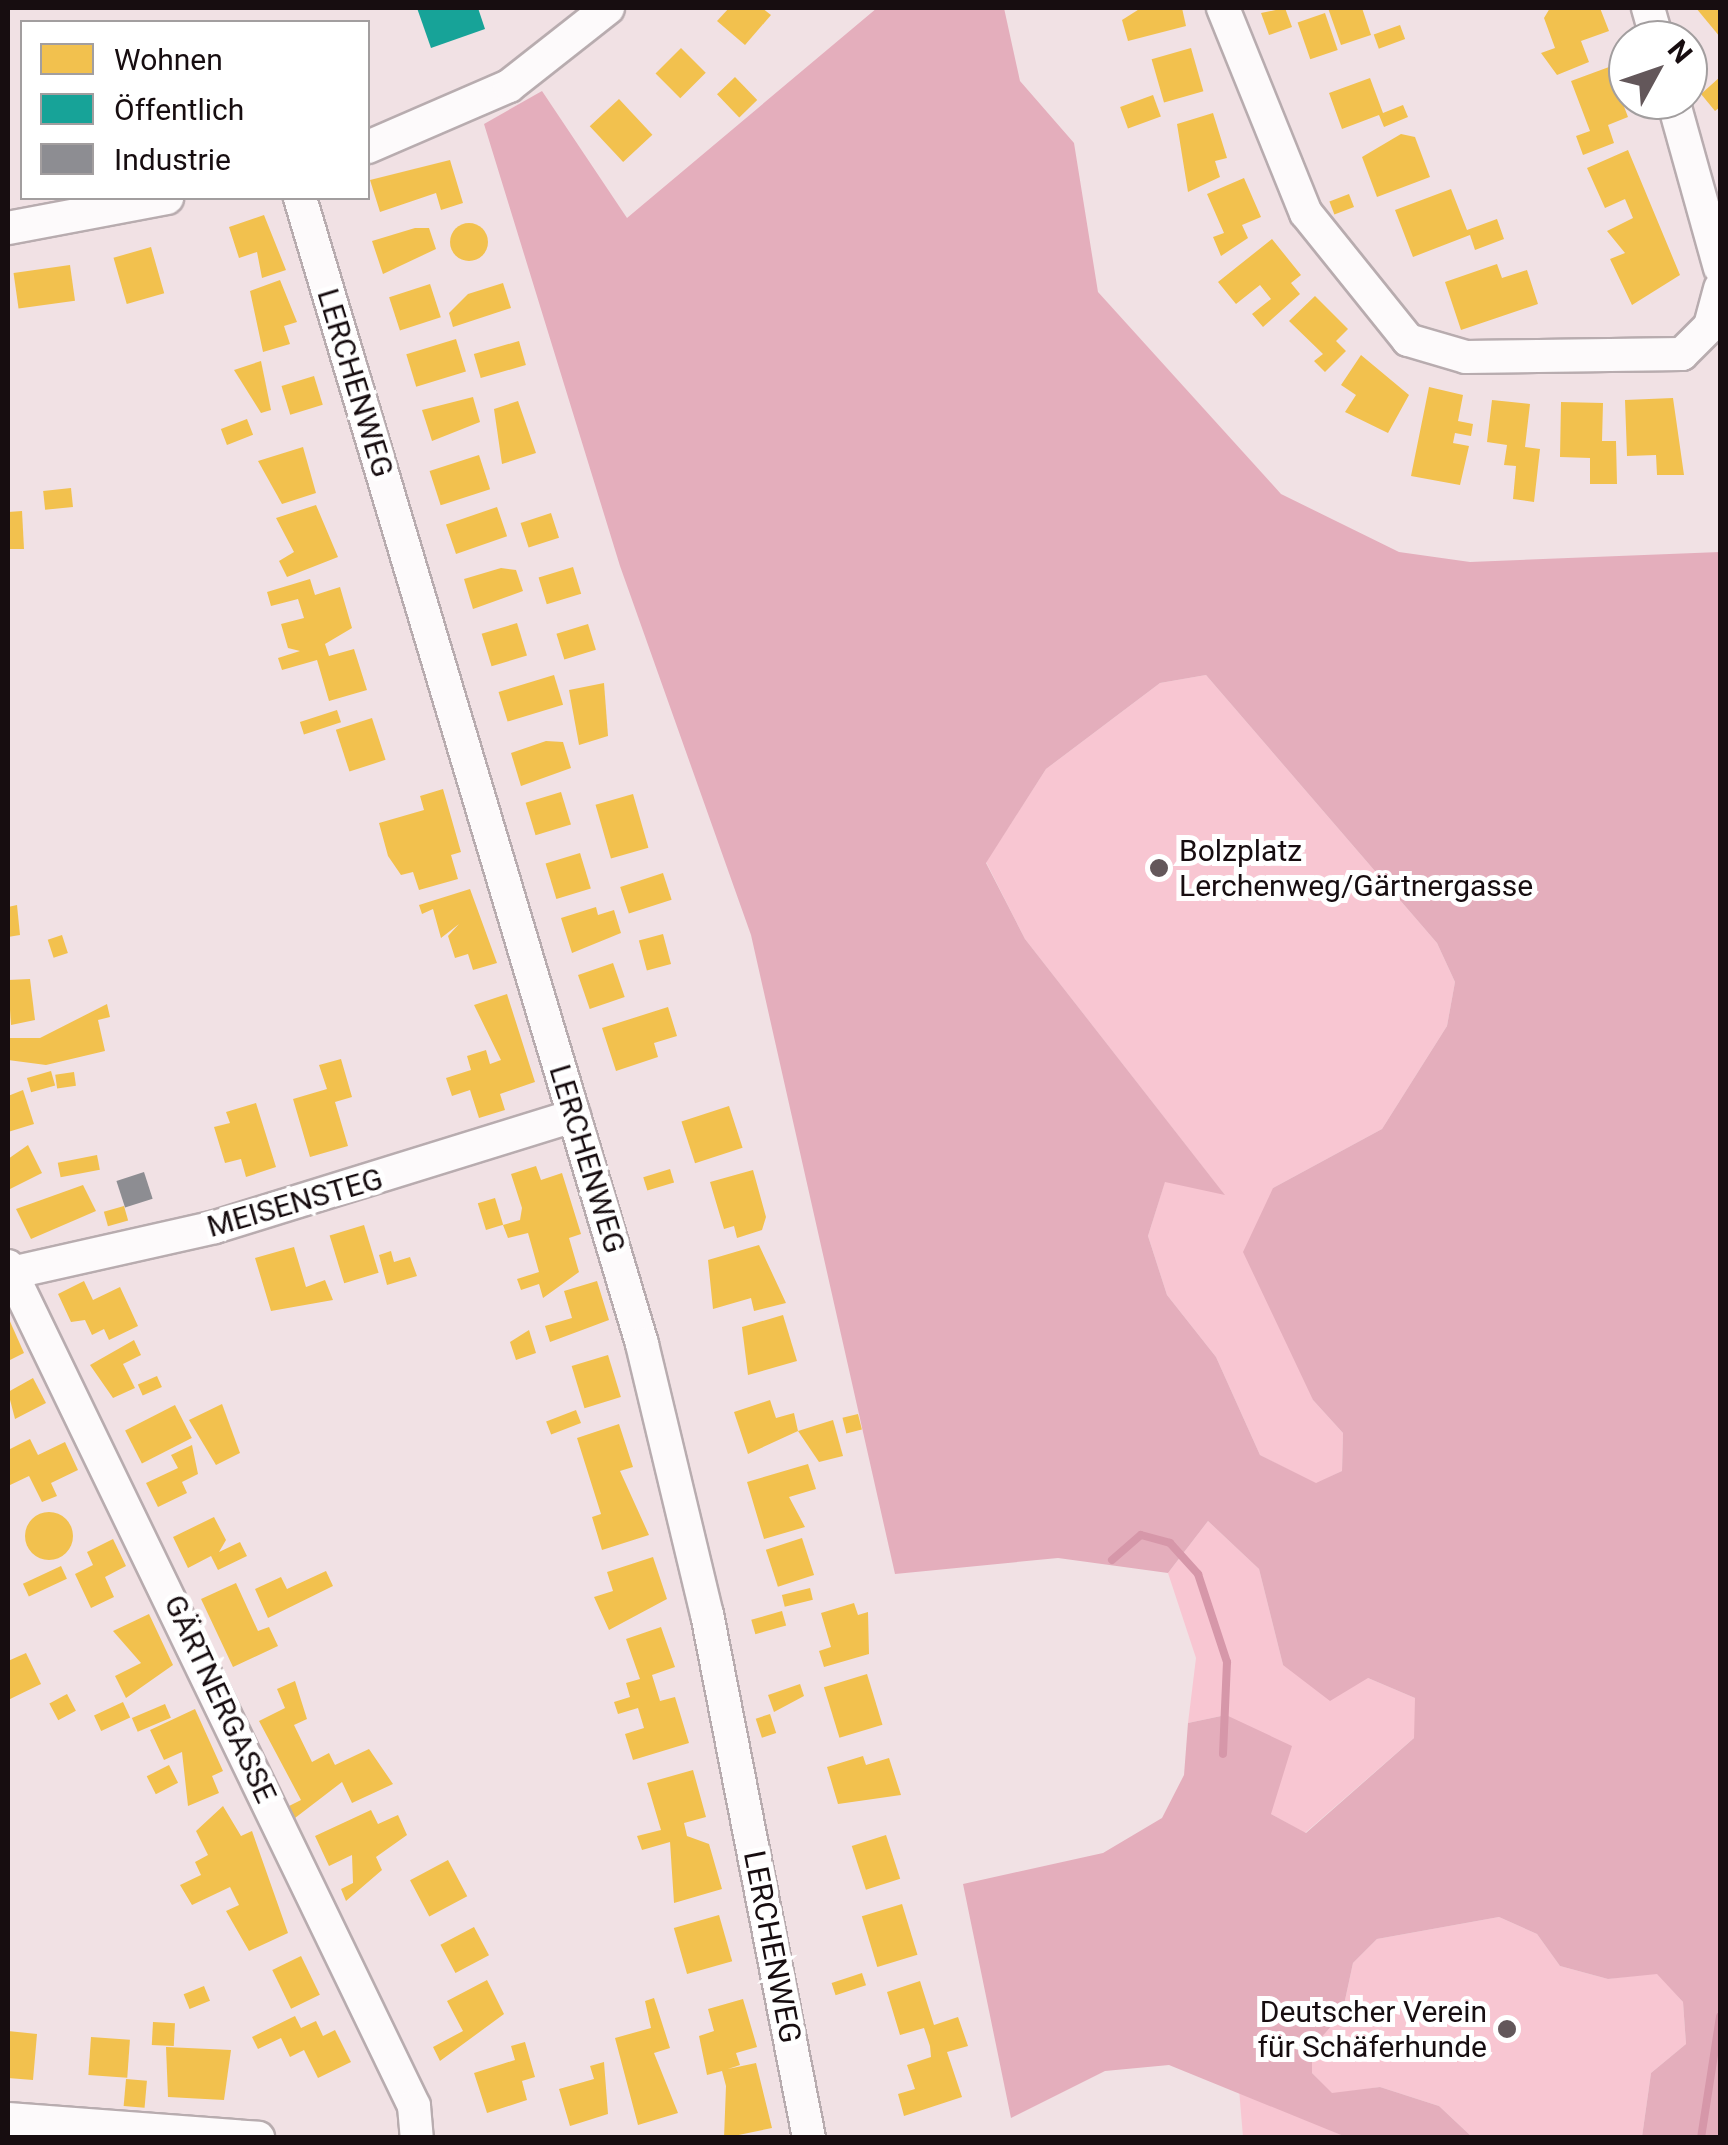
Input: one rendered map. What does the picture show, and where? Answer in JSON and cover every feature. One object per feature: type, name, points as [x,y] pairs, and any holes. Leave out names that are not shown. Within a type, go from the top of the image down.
[{"type":"street","points":[[370,146],[509,86],[608,8]]},
{"type":"street","points":[[1223,8],[1306,213],[1408,340],[1466,357],[1682,354],[1710,326],[1720,288]]},
{"type":"street","points":[[1679,120],[1720,268]]},
{"type":"street","points":[[8,228],[156,200]]},
{"type":"street","name":"LERCHENWEG","points":[[301,200],[642,1344],[707,1614],[808,2138]]},
{"type":"street","name":"MEISENSTEG","points":[[9,1270],[215,1228],[574,1116]]},
{"type":"street","name":"GÄRTNERGASSE","points":[[9,1270],[414,2106],[417,2138]]},
{"type":"street","points":[[8,2120],[258,2138]]},
{"type":"shaded area","points":[[877,8],[1004,8],[1020,81],[1074,143],[1098,292],[1281,494],[1399,552],[1470,562],[1720,552],[1720,2137],[1642,2137],[1651,2073],[1686,2044],[1683,2002],[1657,1974],[1608,1979],[1560,1966],[1537,1934],[1499,1917],[1377,1939],[1353,1963],[1342,2014],[1312,2048],[1312,2073],[1332,2093],[1380,2087],[1439,2106],[1472,2137],[1346,2137],[1169,2065],[1105,2071],[1011,2118],[963,1884],[1103,1853],[1162,1818],[1184,1775],[1188,1723],[1226,1715],[1292,1746],[1271,1814],[1306,1833],[1414,1738],[1415,1698],[1368,1678],[1330,1701],[1283,1665],[1259,1569],[1208,1521],[1168,1573],[1058,1558],[895,1574],[751,935],[620,566],[484,124],[542,91],[627,218]],"holes":[[[1206,675],[1437,943],[1455,982],[1447,1026],[1382,1129],[1273,1188],[1243,1252],[1313,1400],[1343,1433],[1342,1471],[1316,1483],[1260,1455],[1216,1357],[1167,1295],[1148,1236],[1165,1182],[1225,1195],[1025,939],[986,863],[1046,769],[1160,683]]]},
{"type":"shaded area","points":[[1206,675],[1437,943],[1455,982],[1447,1026],[1382,1129],[1273,1188],[1313,1400],[1343,1433],[1342,1471],[1316,1484],[1260,1455],[1216,1357],[1167,1295],[1148,1236],[1165,1181],[1224,1194],[1025,939],[986,862],[1046,769],[1160,683]]},
{"type":"shaded area","points":[[1208,1521],[1259,1569],[1283,1665],[1368,1678],[1415,1698],[1415,1737],[1305,1833],[1271,1814],[1226,1715],[1188,1723],[1196,1658],[1168,1573]]},
{"type":"shaded area","name":"Deutscher Verein für Schäferhunde","points":[[1499,1917],[1537,1934],[1560,1966],[1608,1979],[1657,1973],[1683,2002],[1686,2044],[1651,2073],[1642,2137],[1472,2137],[1439,2106],[1380,2087],[1332,2094],[1312,2073],[1312,2048],[1342,2014],[1353,1963],[1377,1939]]},
{"type":"shaded area","points":[[1239,2089],[1346,2137],[1243,2137]]},
{"type":"building: Wohnen","points":[[729,8],[762,8],[771,15],[745,45],[717,21]]},
{"type":"building: Wohnen","points":[[1141,8],[1182,8],[1186,26],[1128,41],[1122,20]]},
{"type":"building: Wohnen","points":[[1285,8],[1292,27],[1269,35],[1261,13]]},
{"type":"building: Wohnen","points":[[1328,8],[1362,8],[1371,35],[1341,45]]},
{"type":"building: Wohnen","points":[[1550,8],[1600,8],[1608,31],[1581,41],[1589,62],[1557,75],[1541,53],[1555,48],[1544,18]]},
{"type":"building: Wohnen","points":[[1696,8],[1720,8],[1720,37],[1708,20]]},
{"type":"building: Wohnen","points":[[1325,13],[1338,50],[1310,59],[1298,22]]},
{"type":"building: Wohnen","points":[[1400,25],[1405,39],[1379,49],[1374,35]]},
{"type":"building: Wohnen","points":[[681,48],[706,73],[680,98],[656,73]]},
{"type":"building: Wohnen","points":[[1191,48],[1203,91],[1164,103],[1152,59]]},
{"type":"building: Wohnen","points":[[1608,67],[1608,120],[1620,120],[1608,125],[1614,143],[1583,155],[1576,136],[1590,131],[1571,81]]},
{"type":"building: Wohnen","points":[[735,77],[757,100],[739,117],[717,94]]},
{"type":"building: Wohnen","points":[[1720,77],[1720,107],[1715,111],[1708,102],[1708,88]]},
{"type":"building: Wohnen","points":[[1370,78],[1383,113],[1403,105],[1408,117],[1384,127],[1379,115],[1342,129],[1329,93]]},
{"type":"building: Wohnen","points":[[1153,95],[1161,117],[1128,129],[1120,107]]},
{"type":"building: Wohnen","points":[[619,99],[652,135],[623,162],[590,126]]},
{"type":"building: Wohnen","points":[[1213,113],[1227,158],[1215,161],[1220,177],[1188,192],[1177,124]]},
{"type":"building: Wohnen","points":[[1401,134],[1415,137],[1430,177],[1377,197],[1362,157]]},
{"type":"building: Wohnen","points":[[1628,150],[1680,275],[1632,305],[1610,259],[1625,253],[1607,231],[1633,218],[1625,199],[1605,208],[1587,168]]},
{"type":"building: Wohnen","points":[[450,160],[463,203],[441,210],[436,193],[380,212],[370,180]]},
{"type":"building: Wohnen","points":[[1244,178],[1261,217],[1242,225],[1248,238],[1221,256],[1213,237],[1224,233],[1207,194]]},
{"type":"building: Wohnen","points":[[1451,189],[1467,230],[1497,219],[1504,239],[1475,250],[1470,235],[1413,257],[1395,210]]},
{"type":"building: Wohnen","points":[[1349,194],[1354,207],[1334,215],[1329,202]]},
{"type":"building: Wohnen","points":[[264,215],[286,270],[262,278],[257,252],[239,258],[229,227]]},
{"type":"building: Wohnen","points":[[469,223],[482,229],[488,242],[482,255],[469,261],[456,255],[450,242],[456,229]]},
{"type":"building: Wohnen","points":[[415,228],[429,228],[436,249],[383,274],[372,241]]},
{"type":"building: Wohnen","points":[[1272,239],[1301,275],[1291,283],[1300,294],[1263,327],[1252,314],[1271,299],[1260,285],[1236,304],[1218,282]]},
{"type":"building: Wohnen","points":[[151,247],[164,293],[127,304],[114,258]]},
{"type":"building: Wohnen","points":[[1497,264],[1502,278],[1527,270],[1538,304],[1461,330],[1445,282]]},
{"type":"building: Wohnen","points":[[70,265],[75,301],[19,309],[14,273]]},
{"type":"building: Wohnen","points":[[280,280],[297,322],[284,326],[290,344],[263,352],[250,291]]},
{"type":"building: Wohnen","points":[[503,283],[511,308],[453,327],[449,313],[468,294]]},
{"type":"building: Wohnen","points":[[430,284],[441,317],[400,331],[389,297]]},
{"type":"building: Wohnen","points":[[1315,296],[1348,329],[1336,341],[1346,351],[1325,372],[1314,361],[1323,354],[1289,321]]},
{"type":"building: Wohnen","points":[[456,339],[466,372],[416,387],[406,354]]},
{"type":"building: Wohnen","points":[[519,341],[526,365],[481,378],[474,354]]},
{"type":"building: Wohnen","points":[[1361,355],[1409,395],[1388,433],[1345,412],[1356,395],[1341,385]]},
{"type":"building: Wohnen","points":[[261,361],[271,410],[261,413],[234,370]]},
{"type":"building: Wohnen","points":[[314,376],[323,405],[290,415],[281,386]]},
{"type":"building: Wohnen","points":[[1429,387],[1463,395],[1458,421],[1473,424],[1471,436],[1455,433],[1453,443],[1469,446],[1460,485],[1411,476]]},
{"type":"building: Wohnen","points":[[473,397],[480,422],[432,441],[422,410]]},
{"type":"building: Wohnen","points":[[1673,398],[1684,475],[1657,475],[1656,455],[1627,456],[1625,400]]},
{"type":"building: Wohnen","points":[[1492,400],[1530,404],[1525,447],[1540,449],[1534,502],[1513,499],[1516,466],[1504,465],[1507,445],[1487,442]]},
{"type":"building: Wohnen","points":[[518,401],[536,453],[502,464],[494,409]]},
{"type":"building: Wohnen","points":[[1561,402],[1603,403],[1602,441],[1616,441],[1617,484],[1590,484],[1590,458],[1560,457]]},
{"type":"building: Wohnen","points":[[247,419],[253,435],[227,445],[221,429]]},
{"type":"building: Wohnen","points":[[303,447],[316,493],[282,504],[258,461]]},
{"type":"building: Wohnen","points":[[479,455],[490,489],[441,505],[430,471]]},
{"type":"building: Wohnen","points":[[71,488],[73,507],[45,510],[43,491]]},
{"type":"building: Wohnen","points":[[316,505],[338,557],[287,577],[279,561],[294,552],[276,518]]},
{"type":"building: Wohnen","points":[[497,507],[507,536],[456,554],[446,525]]},
{"type":"building: Wohnen","points":[[22,511],[24,549],[8,549],[8,512]]},
{"type":"building: Wohnen","points":[[551,513],[559,538],[529,548],[521,523]]},
{"type":"building: Wohnen","points":[[573,567],[581,594],[547,604],[539,578]]},
{"type":"building: Wohnen","points":[[501,568],[516,570],[523,591],[473,609],[464,579]]},
{"type":"building: Wohnen","points":[[310,579],[315,595],[340,587],[352,628],[325,644],[329,656],[354,649],[367,690],[329,701],[317,660],[282,670],[278,658],[300,651],[288,648],[281,624],[304,618],[298,599],[271,606],[267,592]]},
{"type":"building: Wohnen","points":[[517,623],[527,656],[492,666],[482,634]]},
{"type":"building: Wohnen","points":[[588,624],[596,650],[564,659],[556,634]]},
{"type":"building: Wohnen","points":[[554,675],[563,705],[508,722],[499,692]]},
{"type":"building: Wohnen","points":[[604,683],[608,736],[579,745],[569,690]]},
{"type":"building: Wohnen","points":[[337,710],[341,722],[304,734],[300,722]]},
{"type":"building: Wohnen","points":[[372,718],[386,760],[349,772],[336,730]]},
{"type":"building: Wohnen","points":[[546,741],[563,742],[571,768],[521,786],[511,753]]},
{"type":"building: Wohnen","points":[[443,789],[461,852],[451,855],[458,879],[419,890],[413,872],[401,875],[388,856],[379,823],[424,810],[420,796]]},
{"type":"building: Wohnen","points":[[561,792],[571,825],[536,835],[526,803]]},
{"type":"building: Wohnen","points":[[633,794],[648,848],[611,859],[596,805]]},
{"type":"building: Wohnen","points":[[580,853],[591,888],[556,899],[546,864]]},
{"type":"building: Wohnen","points":[[663,873],[672,900],[629,914],[620,887]]},
{"type":"building: Wohnen","points":[[470,889],[497,963],[473,970],[468,954],[455,958],[448,936],[459,924],[441,938],[433,909],[422,914],[419,905]]},
{"type":"building: Wohnen","points":[[17,905],[20,935],[8,937],[8,907]]},
{"type":"building: Wohnen","points":[[596,907],[598,915],[614,910],[621,933],[572,953],[561,918]]},
{"type":"building: Wohnen","points":[[663,934],[671,964],[647,970],[639,940]]},
{"type":"building: Wohnen","points":[[62,935],[68,953],[54,958],[48,940]]},
{"type":"building: Wohnen","points":[[613,963],[625,997],[590,1009],[578,975]]},
{"type":"building: Wohnen","points":[[30,979],[35,1020],[11,1025],[8,980]]},
{"type":"building: Wohnen","points":[[507,994],[535,1082],[500,1094],[505,1110],[479,1118],[470,1090],[452,1096],[446,1078],[471,1070],[467,1056],[486,1050],[490,1064],[501,1060],[474,1005]]},
{"type":"building: Wohnen","points":[[107,1004],[110,1017],[98,1020],[105,1051],[46,1065],[8,1060],[8,1038],[40,1038]]},
{"type":"building: Wohnen","points":[[668,1007],[677,1036],[654,1043],[658,1057],[616,1071],[602,1028]]},
{"type":"building: Wohnen","points":[[341,1059],[352,1097],[335,1102],[348,1146],[310,1157],[293,1099],[327,1089],[319,1065]]},
{"type":"building: Wohnen","points":[[51,1071],[55,1085],[31,1092],[27,1078]]},
{"type":"building: Wohnen","points":[[74,1072],[76,1086],[57,1089],[55,1075]]},
{"type":"building: Wohnen","points":[[23,1090],[34,1124],[8,1132],[8,1096]]},
{"type":"building: Wohnen","points":[[256,1103],[276,1167],[246,1177],[241,1159],[225,1163],[214,1127],[230,1123],[226,1112]]},
{"type":"building: Wohnen","points":[[729,1106],[743,1148],[695,1163],[681,1121]]},
{"type":"building: Wohnen","points":[[28,1145],[42,1173],[8,1190],[8,1159]]},
{"type":"building: Wohnen","points":[[97,1155],[100,1170],[61,1177],[58,1163]]},
{"type":"building: Wohnen","points":[[536,1166],[541,1180],[562,1173],[581,1234],[569,1238],[579,1272],[543,1298],[539,1284],[521,1290],[517,1279],[539,1272],[528,1233],[508,1238],[503,1225],[520,1220],[522,1208],[511,1174]]},
{"type":"building: Wohnen","points":[[670,1169],[674,1182],[647,1191],[643,1177]]},
{"type":"building: Wohnen","points":[[753,1170],[766,1217],[762,1230],[737,1238],[734,1226],[724,1229],[710,1182]]},
{"type":"building: Wohnen","points":[[83,1185],[96,1211],[31,1239],[16,1209]]},
{"type":"building: Wohnen","points":[[495,1198],[503,1225],[486,1230],[478,1203]]},
{"type":"building: Wohnen","points":[[124,1206],[128,1220],[108,1226],[104,1212]]},
{"type":"building: Wohnen","points":[[364,1225],[379,1273],[344,1283],[330,1236]]},
{"type":"building: Wohnen","points":[[759,1245],[786,1303],[754,1311],[751,1298],[713,1309],[708,1260]]},
{"type":"building: Wohnen","points":[[294,1247],[306,1287],[325,1280],[333,1300],[271,1311],[255,1258]]},
{"type":"building: Wohnen","points":[[391,1251],[394,1262],[410,1257],[417,1276],[387,1285],[379,1255]]},
{"type":"building: Wohnen","points":[[84,1281],[93,1300],[120,1287],[138,1326],[109,1340],[104,1329],[92,1335],[85,1320],[71,1322],[58,1294]]},
{"type":"building: Wohnen","points":[[597,1281],[609,1320],[550,1342],[545,1326],[572,1318],[564,1291]]},
{"type":"building: Wohnen","points":[[783,1315],[797,1361],[748,1375],[742,1327]]},
{"type":"building: Wohnen","points":[[8,1317],[24,1353],[8,1361]]},
{"type":"building: Wohnen","points":[[529,1330],[536,1353],[516,1360],[510,1342]]},
{"type":"building: Wohnen","points":[[134,1340],[141,1355],[123,1364],[135,1388],[113,1398],[90,1365]]},
{"type":"building: Wohnen","points":[[608,1355],[621,1397],[585,1408],[572,1366]]},
{"type":"building: Wohnen","points":[[157,1376],[162,1387],[143,1396],[138,1385]]},
{"type":"building: Wohnen","points":[[33,1378],[46,1403],[15,1419],[8,1392]]},
{"type":"building: Wohnen","points":[[770,1400],[776,1418],[794,1413],[798,1431],[748,1454],[734,1412]]},
{"type":"building: Wohnen","points":[[222,1404],[240,1453],[216,1465],[189,1420]]},
{"type":"building: Wohnen","points":[[175,1405],[192,1438],[142,1463],[125,1430]]},
{"type":"building: Wohnen","points":[[576,1410],[581,1423],[551,1435],[546,1421]]},
{"type":"building: Wohnen","points":[[858,1414],[862,1430],[846,1433],[842,1418]]},
{"type":"building: Wohnen","points":[[833,1420],[843,1456],[819,1462],[798,1431]]},
{"type":"building: Wohnen","points":[[619,1424],[633,1467],[620,1471],[649,1535],[602,1550],[592,1517],[601,1514],[577,1438]]},
{"type":"building: Wohnen","points":[[30,1439],[38,1455],[65,1442],[78,1470],[51,1483],[57,1496],[42,1502],[29,1476],[8,1486],[8,1450]]},
{"type":"building: Wohnen","points":[[192,1445],[198,1474],[182,1482],[187,1493],[158,1507],[146,1483],[178,1468],[171,1455]]},
{"type":"building: Wohnen","points":[[808,1464],[816,1489],[789,1497],[805,1527],[764,1539],[747,1482]]},
{"type":"building: Wohnen","points":[[49,1512],[66,1519],[73,1536],[66,1553],[49,1560],[32,1553],[25,1536],[32,1519]]},
{"type":"building: Wohnen","points":[[214,1517],[226,1540],[219,1552],[240,1542],[247,1556],[218,1570],[211,1556],[188,1568],[173,1537]]},
{"type":"building: Wohnen","points":[[802,1538],[814,1575],[778,1587],[766,1550]]},
{"type":"building: Wohnen","points":[[113,1539],[126,1566],[105,1577],[114,1597],[91,1608],[75,1574],[93,1565],[87,1552]]},
{"type":"building: Wohnen","points":[[653,1557],[667,1599],[609,1630],[594,1597],[613,1591],[607,1572]]},
{"type":"building: Wohnen","points":[[61,1566],[67,1579],[29,1596],[23,1584]]},
{"type":"building: Wohnen","points":[[326,1571],[333,1586],[268,1618],[255,1589],[281,1577],[287,1589]]},
{"type":"building: Wohnen","points":[[236,1583],[258,1631],[269,1627],[278,1646],[233,1667],[201,1599]]},
{"type":"building: Wohnen","points":[[810,1588],[813,1600],[785,1607],[782,1595]]},
{"type":"building: Wohnen","points":[[854,1603],[858,1615],[868,1612],[869,1654],[824,1667],[819,1651],[831,1647],[821,1613]]},
{"type":"building: Wohnen","points":[[782,1611],[786,1625],[755,1634],[751,1620]]},
{"type":"building: Wohnen","points":[[149,1614],[173,1665],[126,1698],[115,1676],[141,1663],[113,1631]]},
{"type":"building: Wohnen","points":[[661,1627],[675,1667],[652,1675],[660,1701],[675,1697],[689,1743],[633,1760],[625,1734],[644,1728],[638,1708],[618,1714],[614,1702],[630,1697],[626,1683],[640,1679],[626,1639]]},
{"type":"building: Wohnen","points":[[26,1653],[41,1684],[8,1700],[8,1661]]},
{"type":"building: Wohnen","points":[[867,1674],[882,1725],[839,1738],[824,1687]]},
{"type":"building: Wohnen","points":[[295,1681],[307,1719],[294,1725],[312,1762],[329,1753],[335,1765],[369,1749],[393,1784],[352,1803],[342,1782],[295,1818],[289,1806],[301,1800],[259,1721],[285,1708],[277,1689]]},
{"type":"building: Wohnen","points":[[800,1684],[804,1696],[774,1712],[768,1695]]},
{"type":"building: Wohnen","points":[[67,1694],[76,1711],[58,1720],[49,1703]]},
{"type":"building: Wohnen","points":[[123,1702],[130,1717],[101,1731],[94,1716]]},
{"type":"building: Wohnen","points":[[165,1704],[171,1718],[138,1732],[132,1718]]},
{"type":"building: Wohnen","points":[[195,1709],[223,1771],[212,1776],[219,1793],[188,1806],[182,1752],[164,1760],[150,1730]]},
{"type":"building: Wohnen","points":[[770,1714],[776,1733],[762,1738],[756,1719]]},
{"type":"building: Wohnen","points":[[863,1756],[866,1765],[889,1758],[901,1795],[838,1804],[827,1767]]},
{"type":"building: Wohnen","points":[[169,1765],[178,1783],[156,1794],[147,1776]]},
{"type":"building: Wohnen","points":[[693,1770],[706,1817],[684,1823],[687,1836],[709,1844],[722,1889],[674,1903],[670,1842],[642,1850],[637,1836],[661,1830],[647,1783]]},
{"type":"building: Wohnen","points":[[223,1806],[241,1836],[252,1831],[288,1933],[249,1951],[226,1911],[239,1905],[230,1887],[192,1905],[180,1885],[201,1875],[195,1862],[208,1855],[196,1831]]},
{"type":"building: Wohnen","points":[[371,1810],[378,1824],[398,1815],[407,1835],[376,1857],[382,1870],[346,1901],[341,1889],[353,1883],[352,1855],[329,1866],[315,1836]]},
{"type":"building: Wohnen","points":[[886,1835],[900,1879],[866,1890],[852,1846]]},
{"type":"building: Wohnen","points":[[448,1860],[467,1896],[429,1916],[410,1880]]},
{"type":"building: Wohnen","points":[[902,1904],[917,1955],[877,1967],[862,1916]]},
{"type":"building: Wohnen","points":[[719,1915],[732,1961],[687,1974],[674,1928]]},
{"type":"building: Wohnen","points":[[474,1927],[489,1955],[455,1973],[440,1945]]},
{"type":"building: Wohnen","points":[[301,1956],[320,1995],[291,2009],[272,1970]]},
{"type":"building: Wohnen","points":[[862,1973],[866,1985],[836,1995],[832,1983]]},
{"type":"building: Wohnen","points":[[487,1980],[504,2014],[440,2061],[433,2047],[463,2031],[447,2001]]},
{"type":"building: Wohnen","points":[[920,1981],[934,2025],[958,2017],[968,2046],[947,2052],[962,2097],[904,2116],[898,2094],[915,2089],[907,2065],[931,2057],[930,2046],[924,2028],[900,2035],[887,1992]]},
{"type":"building: Wohnen","points":[[204,1986],[210,2001],[190,2009],[184,1994]]},
{"type":"building: Wohnen","points":[[654,1998],[670,2048],[654,2053],[678,2113],[638,2125],[615,2038],[651,2028],[645,2001]]},
{"type":"building: Wohnen","points":[[743,1999],[757,2047],[736,2053],[740,2065],[728,2069],[756,2063],[772,2128],[724,2138],[726,2086],[722,2071],[707,2075],[699,2036],[714,2031],[708,2009]]},
{"type":"building: Wohnen","points":[[295,2016],[301,2028],[316,2021],[323,2036],[335,2030],[351,2062],[318,2078],[304,2050],[290,2057],[281,2038],[258,2049],[252,2037]]},
{"type":"building: Wohnen","points":[[153,2022],[175,2023],[174,2046],[152,2045]]},
{"type":"building: Wohnen","points":[[8,2031],[37,2034],[33,2080],[8,2078]]},
{"type":"building: Wohnen","points":[[91,2037],[130,2040],[127,2078],[88,2075]]},
{"type":"building: Wohnen","points":[[525,2042],[535,2077],[522,2081],[527,2100],[487,2113],[474,2073],[515,2060],[511,2046]]},
{"type":"building: Wohnen","points":[[166,2047],[231,2050],[224,2100],[168,2097]]},
{"type":"building: Wohnen","points":[[604,2062],[608,2114],[570,2126],[559,2089],[594,2079],[590,2066]]},
{"type":"building: Wohnen","points":[[126,2079],[147,2081],[145,2108],[124,2106]]},
{"type":"building: Öffentlich","points":[[417,8],[478,8],[485,29],[431,48]]},
{"type":"building: Industrie","points":[[144,1172],[153,1199],[125,1208],[116,1181]]},
{"type":"waterway","points":[[1112,1560],[1141,1535],[1170,1543],[1198,1574],[1227,1662],[1223,1754]]},
{"type":"waterway","points":[[1701,2138],[1720,2016]]},
{"type":"place","name":"Bolzplatz Lerchenweg/Gärtnergasse","points":[[1159,868]]},
{"type":"place","name":"Deutscher Verein für Schäferhunde","points":[[1507,2029]]}]
